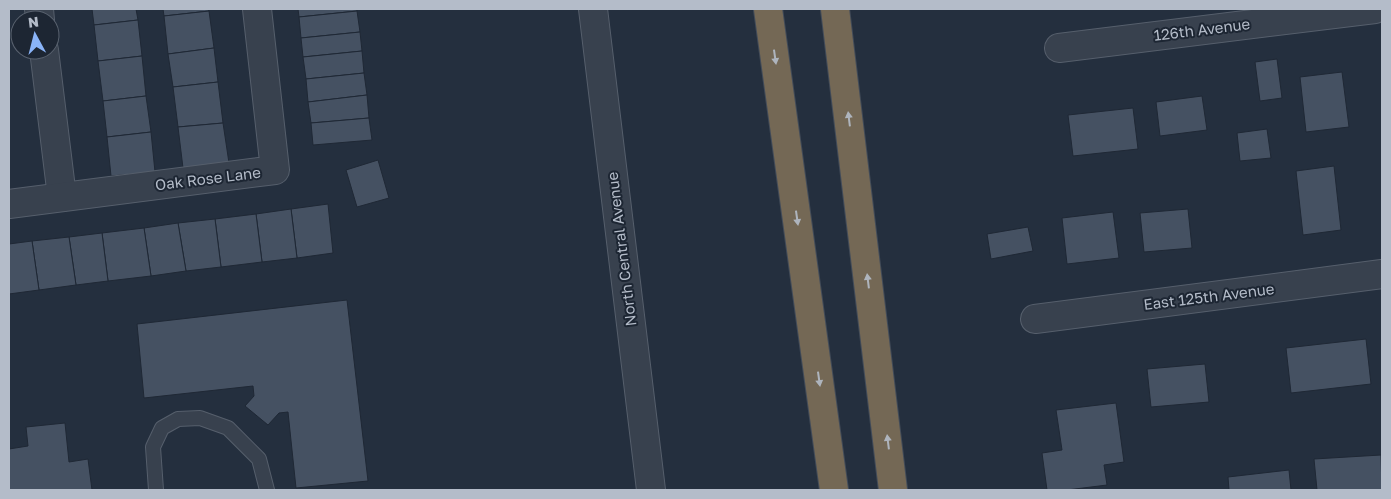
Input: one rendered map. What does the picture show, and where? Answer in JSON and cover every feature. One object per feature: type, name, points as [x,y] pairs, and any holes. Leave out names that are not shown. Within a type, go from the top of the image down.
[{"type":"highway","points":[[768,9],[834,490]]},
{"type":"highway","points":[[835,9],[894,490]]},
{"type":"street","name":"Oak Rose Lane","points":[[9,204],[276,170],[257,9]]},
{"type":"street","name":"North Central Avenue","points":[[594,9],[651,490]]},
{"type":"street","name":"126th Avenue","points":[[1059,48],[1375,9]]},
{"type":"street","points":[[45,60],[62,197]]},
{"type":"street","name":"East 125th Avenue","points":[[1036,319],[1382,274]]},
{"type":"lane","points":[[156,490],[153,447],[162,428],[178,419],[200,418],[228,428],[259,459],[267,490]]},
{"type":"building","points":[[92,9],[136,9],[138,20],[94,25]]},
{"type":"building","points":[[163,9],[208,9],[209,11],[164,16]]},
{"type":"building","points":[[298,9],[357,9],[357,11],[299,17]]},
{"type":"building","points":[[209,11],[214,48],[168,54],[164,16]]},
{"type":"building","points":[[357,11],[360,32],[301,38],[299,17]]},
{"type":"building","points":[[138,20],[142,56],[98,61],[94,25]]},
{"type":"building","points":[[360,32],[362,51],[303,57],[301,38]]},
{"type":"building","points":[[214,48],[218,82],[173,87],[168,54]]},
{"type":"building","points":[[362,51],[364,73],[306,79],[303,57]]},
{"type":"building","points":[[142,56],[146,96],[103,101],[98,61]]},
{"type":"building","points":[[1277,59],[1282,98],[1260,101],[1255,62]]},
{"type":"building","points":[[1342,72],[1349,127],[1306,132],[1300,77]]},
{"type":"building","points":[[364,73],[367,95],[308,102],[306,79]]},
{"type":"building","points":[[218,82],[223,123],[178,127],[173,87]]},
{"type":"building","points":[[367,95],[369,118],[311,123],[308,102]]},
{"type":"building","points":[[146,96],[151,132],[107,137],[103,101]]},
{"type":"building","points":[[1202,96],[1207,130],[1160,136],[1156,102]]},
{"type":"building","points":[[1133,108],[1138,149],[1073,156],[1068,115]]},
{"type":"building","points":[[369,118],[372,140],[313,145],[311,123]]},
{"type":"building","points":[[223,123],[229,163],[183,168],[178,127]]},
{"type":"building","points":[[1267,129],[1271,158],[1240,161],[1237,133]]},
{"type":"building","points":[[151,132],[155,172],[111,176],[107,137]]},
{"type":"building","points":[[378,160],[389,198],[357,207],[346,170]]},
{"type":"building","points":[[1334,166],[1341,230],[1303,235],[1296,171]]},
{"type":"building","points":[[328,204],[333,253],[297,258],[291,209]]},
{"type":"building","points":[[291,209],[297,258],[262,262],[256,214]]},
{"type":"building","points":[[1188,209],[1192,248],[1144,252],[1140,213]]},
{"type":"building","points":[[1113,212],[1119,258],[1067,264],[1062,218]]},
{"type":"building","points":[[256,214],[262,262],[221,267],[215,219]]},
{"type":"building","points":[[215,219],[221,267],[186,271],[178,223]]},
{"type":"building","points":[[178,223],[186,271],[151,276],[144,228]]},
{"type":"building","points":[[1028,227],[1033,251],[991,259],[987,234]]},
{"type":"building","points":[[144,228],[151,276],[108,281],[102,233]]},
{"type":"building","points":[[102,233],[108,281],[76,285],[69,237]]},
{"type":"building","points":[[69,237],[76,285],[39,290],[32,241]]},
{"type":"building","points":[[32,241],[39,290],[9,294],[9,244]]},
{"type":"building","points":[[347,300],[368,481],[296,488],[288,412],[279,413],[268,425],[245,406],[254,396],[253,386],[144,398],[137,324]]},
{"type":"building","points":[[1366,339],[1371,384],[1291,393],[1286,348]]},
{"type":"building","points":[[1205,364],[1209,402],[1151,407],[1147,369]]},
{"type":"building","points":[[1116,403],[1124,462],[1104,465],[1107,485],[1067,490],[1047,490],[1042,453],[1062,450],[1056,410]]},
{"type":"building","points":[[65,423],[69,462],[88,459],[92,490],[9,490],[9,449],[28,446],[26,427]]},
{"type":"building","points":[[1381,455],[1382,490],[1317,490],[1314,459]]},
{"type":"building","points":[[1289,470],[1291,490],[1229,490],[1228,477]]}]
